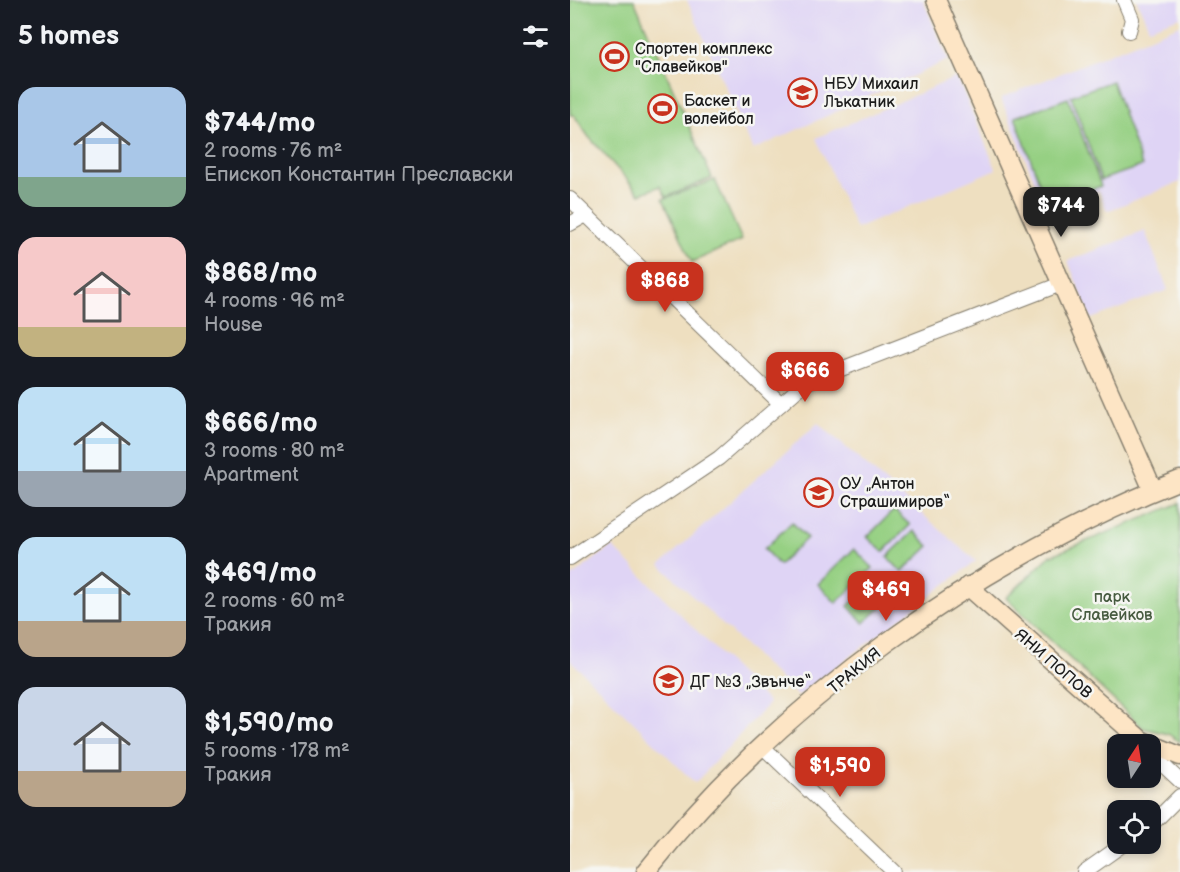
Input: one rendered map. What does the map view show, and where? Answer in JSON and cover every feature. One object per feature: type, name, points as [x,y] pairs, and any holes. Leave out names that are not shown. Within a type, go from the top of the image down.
[{"type":"street","points":[[1124,0],[1132,19],[1130,31]]},
{"type":"street","points":[[942,2],[1153,490]]},
{"type":"street","points":[[570,199],[782,404]]},
{"type":"street","points":[[570,224],[586,214]]},
{"type":"street","points":[[570,558],[720,458],[805,383],[1062,284]]},
{"type":"street","name":"ТРАКИЯ","points":[[646,872],[735,772],[886,645],[968,586],[1051,538],[1153,490],[1180,480]]},
{"type":"street","name":"ЯНИ ПОПОВ","points":[[968,586],[1135,734]]},
{"type":"street","points":[[763,747],[894,872]]},
{"type":"street","name":"ЯНИ ПОПОВ","points":[[1161,750],[1180,756]]},
{"type":"street","name":"ЯНИ ПОПОВ","points":[[1161,760],[1180,781]]},
{"type":"street","points":[[1161,815],[1180,796]]},
{"type":"street","points":[[1084,872],[1109,854]]},
{"type":"street","name":"ТРАКИЯ","points":[[635,872],[658,857]]},
{"type":"shaded area","name":"НБУ Михаил Лъкатник","points":[[687,0],[923,0],[948,60],[753,150]]},
{"type":"shaded area","points":[[1137,0],[1180,0],[1180,17],[1149,28]]},
{"type":"shaded area","points":[[1180,25],[1180,182],[1107,211],[1099,191],[1047,211],[1001,98]]},
{"type":"shaded area","points":[[957,77],[996,169],[856,229],[816,138]]},
{"type":"shaded area","points":[[1145,231],[1168,290],[1091,319],[1068,261]]},
{"type":"shaded area","name":"ОУ „Антон Страшимиров“","points":[[818,423],[976,561],[798,696],[660,565]]},
{"type":"shaded area","name":"ДГ №3 „Звънче“","points":[[612,546],[769,703],[695,783],[570,660],[570,578]]},
{"type":"green space","name":"Спортен комплекс \"Славейков\"","points":[[570,0],[634,0],[712,178],[666,197],[660,186],[640,194],[588,136],[574,115],[570,115]]},
{"type":"green space","points":[[1112,81],[1142,166],[1101,180],[1071,96]]},
{"type":"green space","points":[[1068,98],[1101,186],[1048,206],[1015,117]]},
{"type":"green space","points":[[715,180],[742,240],[692,262],[663,199]]},
{"type":"green space","name":"парк Славейков","points":[[1180,503],[1180,742],[1168,734],[1143,728],[1006,598],[1050,556]]},
{"type":"green space","points":[[894,510],[910,525],[883,552],[867,537]]},
{"type":"green space","points":[[792,522],[807,538],[779,565],[764,549]]},
{"type":"green space","points":[[914,531],[929,546],[902,572],[887,557]]},
{"type":"green space","points":[[854,549],[873,568],[836,603],[818,584]]},
{"type":"green space","points":[[881,575],[897,592],[864,623],[848,606]]},
{"type":"place","name":"Спортен комплекс \"Славейков\"","points":[[614,57]]},
{"type":"place","name":"НБУ Михаил Лъкатник","points":[[803,92]]},
{"type":"place","name":"Баскет и волейбол","points":[[663,109]]},
{"type":"place","name":"ОУ „Антон Страшимиров“","points":[[819,492]]},
{"type":"place","name":"ДГ №3 „Звънче“","points":[[669,681]]}]
